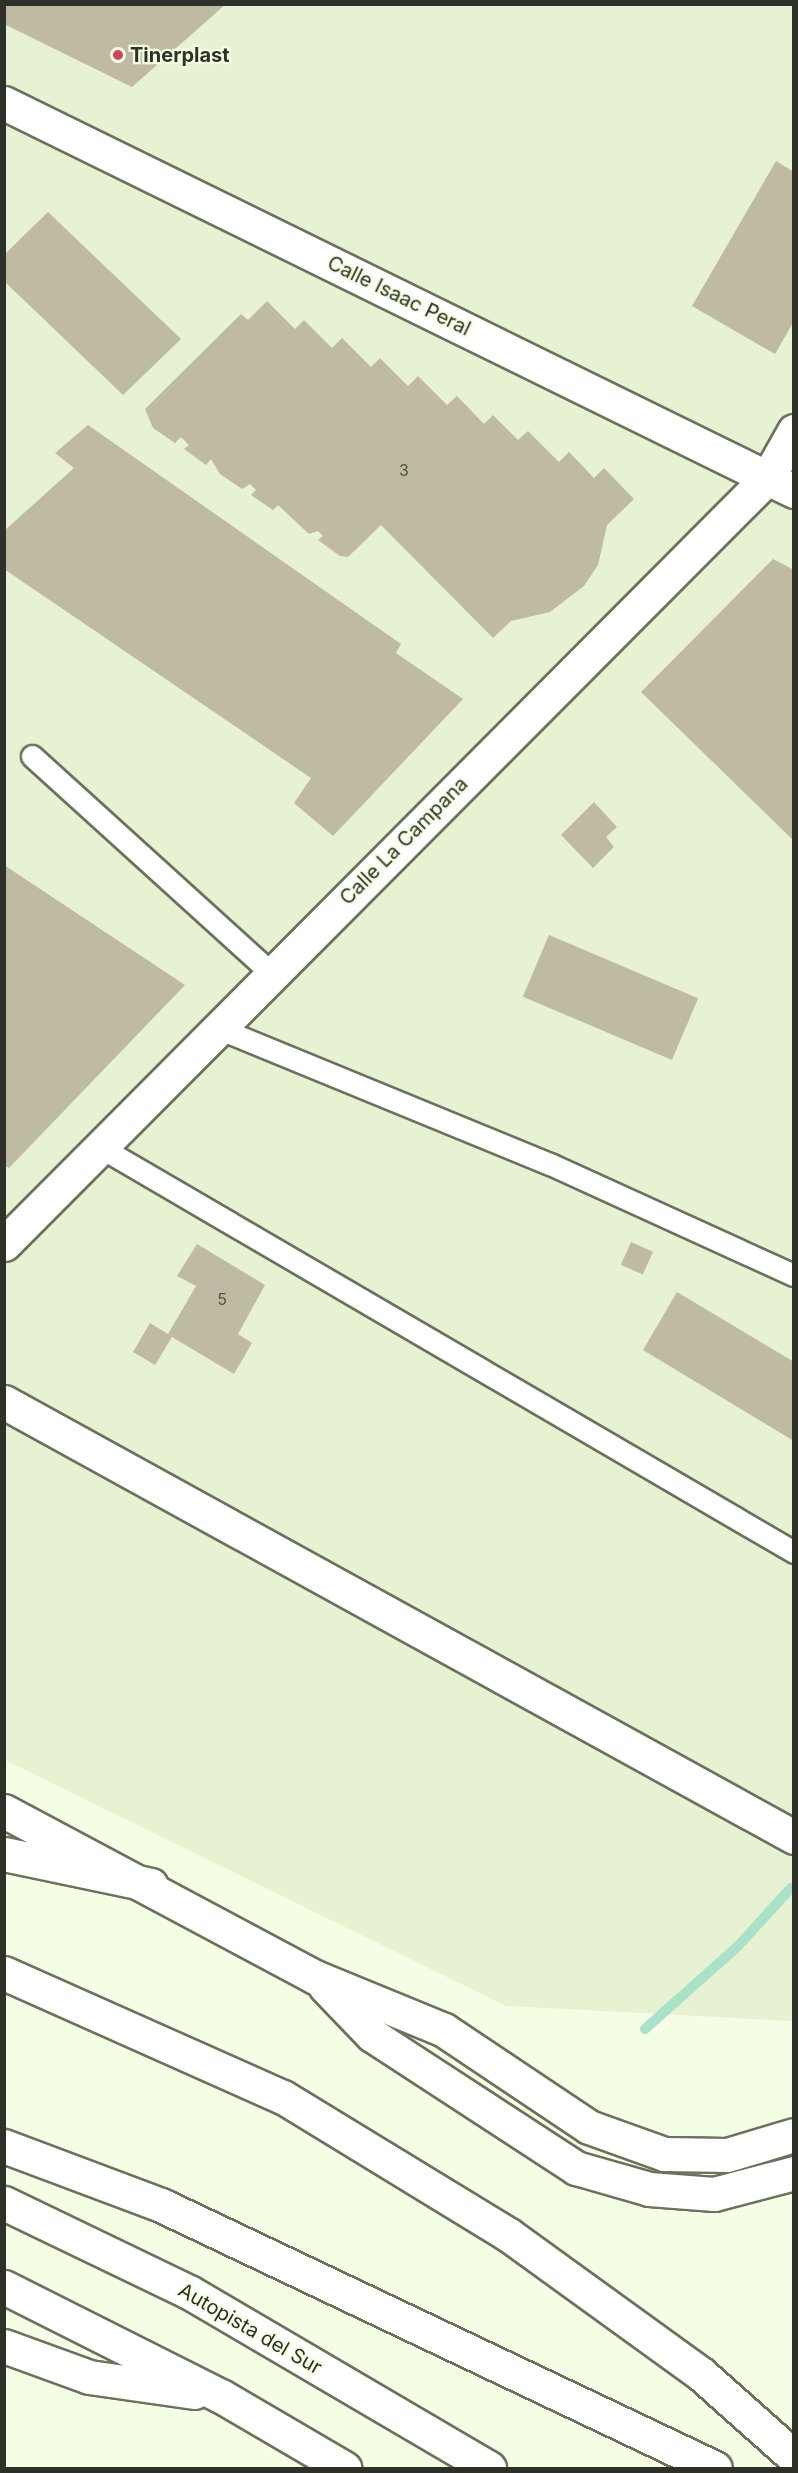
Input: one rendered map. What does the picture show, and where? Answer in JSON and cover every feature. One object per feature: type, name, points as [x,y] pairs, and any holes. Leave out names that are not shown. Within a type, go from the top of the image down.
[{"type":"main road","name":"Calle Isaac Peral","points":[[4,103],[781,484]]},
{"type":"main road","name":"Calle La Campana","points":[[4,1244],[272,974],[781,484],[794,432]]},
{"type":"main road","points":[[4,1402],[794,1837]]},
{"type":"main road","points":[[4,1811],[151,1884],[315,1977],[444,2030],[590,2127],[664,2154],[727,2155],[794,2135]]},
{"type":"main road","points":[[4,1854],[151,1884]]},
{"type":"main road","points":[[4,1973],[283,2097],[509,2235],[701,2374],[794,2457]]},
{"type":"main road","points":[[315,1977],[372,2035],[576,2168],[649,2189],[714,2194],[794,2173]]},
{"type":"main road","points":[[4,2146],[162,2205],[715,2469]]},
{"type":"main road","name":"Autopista del Sur","points":[[4,2203],[189,2292],[489,2469]]},
{"type":"main road","points":[[4,2287],[221,2396],[344,2469]]},
{"type":"main road","points":[[4,2346],[89,2377],[221,2396]]},
{"type":"lane","points":[[32,756],[272,974]]},
{"type":"lane","points":[[218,1028],[550,1164],[794,1275]]},
{"type":"lane","points":[[100,1147],[794,1552]]},
{"type":"shaded area","points":[[5,5],[793,5],[793,2021],[506,2006],[5,1760]]},
{"type":"building","name":"Tinerplast","points":[[4,4],[226,4],[132,87],[4,24]]},
{"type":"building","points":[[776,161],[794,172],[794,321],[775,354],[692,306]]},
{"type":"building","points":[[48,212],[181,339],[123,395],[4,281],[4,255]]},
{"type":"building","points":[[267,301],[295,329],[304,320],[332,348],[342,338],[371,367],[380,358],[408,386],[418,376],[447,405],[457,396],[484,424],[493,415],[518,440],[528,431],[559,462],[569,452],[594,478],[604,468],[634,499],[607,525],[598,565],[584,586],[550,612],[511,621],[493,638],[381,525],[348,557],[340,556],[318,540],[323,536],[318,531],[309,534],[278,505],[273,510],[251,495],[256,490],[250,484],[242,489],[220,474],[211,459],[206,465],[184,449],[189,445],[181,437],[175,443],[153,428],[145,409],[241,314],[248,320]]},
{"type":"building","points":[[88,425],[401,644],[396,653],[463,699],[333,836],[294,803],[311,778],[4,569],[4,531],[74,468],[55,453]]},
{"type":"building","points":[[773,559],[794,570],[794,841],[641,692]]},
{"type":"building","points":[[594,802],[617,827],[606,837],[614,847],[593,868],[561,835]]},
{"type":"building","points":[[4,865],[185,985],[9,1168],[4,1165]]},
{"type":"building","points":[[549,935],[698,998],[672,1060],[523,997]]},
{"type":"building","points":[[631,1242],[653,1252],[643,1275],[621,1265]]},
{"type":"building","points":[[197,1244],[265,1285],[238,1334],[252,1343],[234,1374],[172,1337],[155,1365],[133,1352],[150,1323],[168,1334],[196,1286],[177,1276]]},
{"type":"building","points":[[677,1292],[794,1362],[794,1441],[643,1350]]},
{"type":"waterway","points":[[645,2029],[738,1946],[791,1888]]},
{"type":"place","name":"Tinerplast","points":[[118,55]]}]
